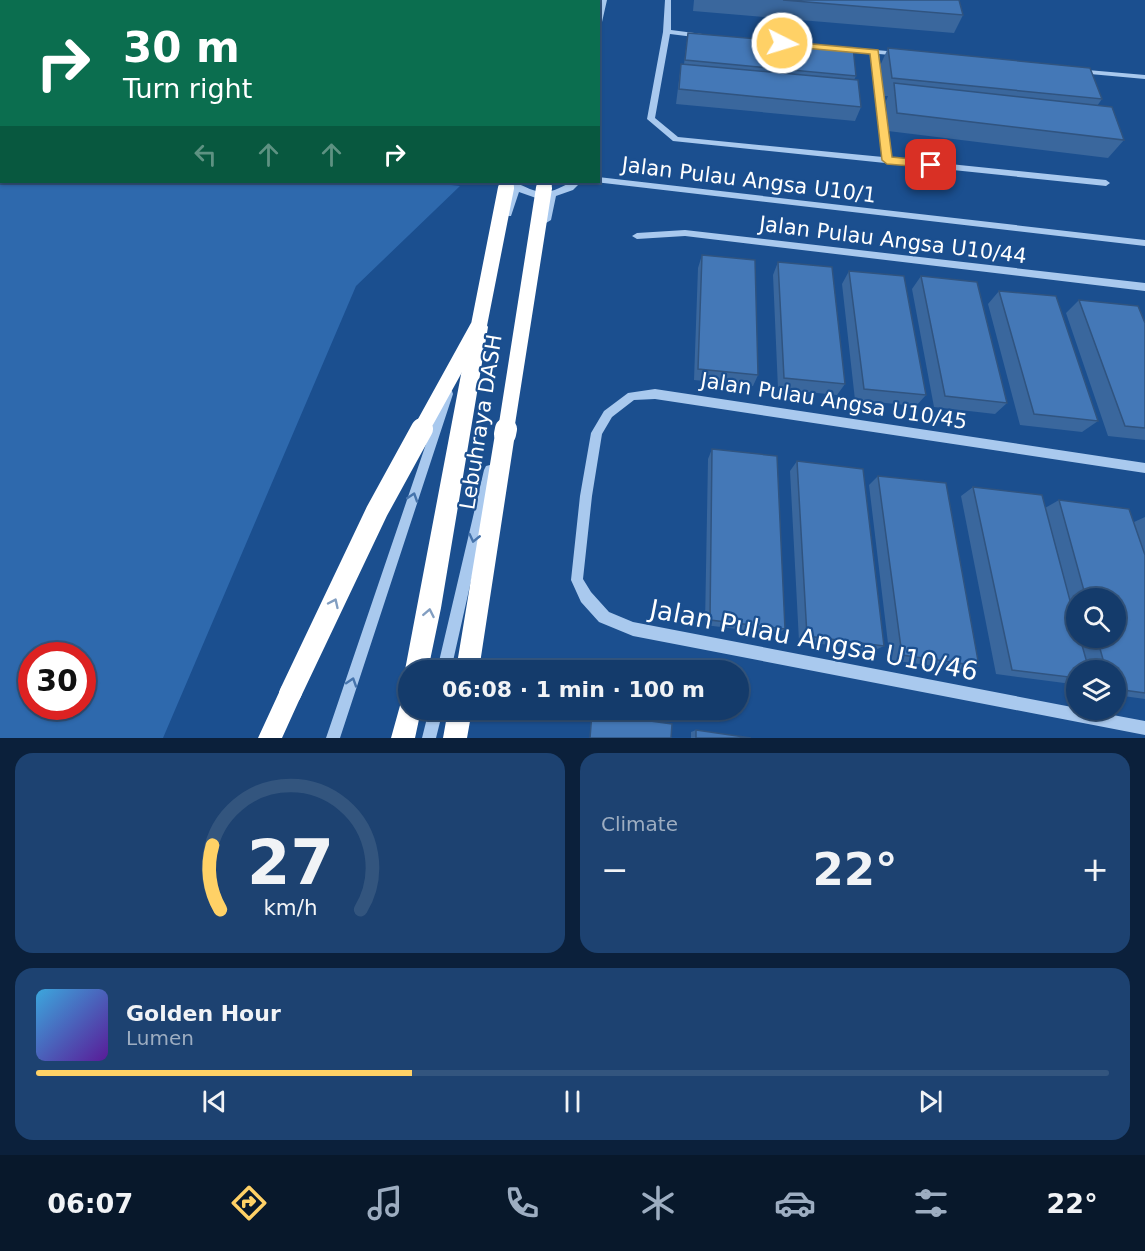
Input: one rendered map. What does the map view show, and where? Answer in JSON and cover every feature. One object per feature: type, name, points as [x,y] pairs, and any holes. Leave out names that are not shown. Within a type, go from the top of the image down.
[{"type":"highway","name":"Lebuhraya DASH","points":[[419,660],[479,325],[511,184]]},
{"type":"highway","name":"Lebuhraya DASH","points":[[469,660],[549,188]]},
{"type":"highway","points":[[270,738],[377,511],[479,325]]},
{"type":"highway","points":[[403,738],[407,720]]},
{"type":"highway","points":[[455,738],[458,720]]},
{"type":"street","points":[[600,15],[604,0]]},
{"type":"street","points":[[668,0],[667,33],[651,119],[676,139],[1106,183]]},
{"type":"street","points":[[667,33],[713,37]]},
{"type":"street","points":[[828,48],[910,55]]},
{"type":"street","points":[[874,52],[887,160]]},
{"type":"street","points":[[1074,71],[1145,77]]},
{"type":"street","name":"Jalan Pulau Angsa U10/1","points":[[600,180],[1145,243]]},
{"type":"street","points":[[333,738],[511,184],[527,193],[549,188],[564,191],[576,183]]},
{"type":"street","points":[[446,660],[549,188]]},
{"type":"street","name":"Jalan Pulau Angsa U10/44","points":[[637,236],[685,233],[1145,287]]},
{"type":"street","name":"Jalan Pulau Angsa U10/45","points":[[586,496],[597,433],[608,414],[632,396],[655,394],[1145,468]]},
{"type":"street","name":"Jalan Pulau Angsa U10/46","points":[[586,496],[577,580],[586,597],[604,617],[633,629],[1145,728]]},
{"type":"street","points":[[429,738],[434,720]]},
{"type":"shaded area","points":[[0,183],[434,183],[460,186],[356,286],[163,738],[0,738]]},
{"type":"building","points":[[783,0],[959,0],[963,15]]},
{"type":"building","points":[[688,33],[853,47],[856,76],[685,60]]},
{"type":"building","points":[[888,48],[1090,68],[1102,99],[892,78]]},
{"type":"building","points":[[681,64],[858,80],[861,107],[679,89]]},
{"type":"building","points":[[894,83],[1112,107],[1124,140],[897,113]]},
{"type":"building","points":[[702,255],[755,260],[758,375],[698,369]]},
{"type":"building","points":[[778,262],[832,267],[845,384],[784,378]]},
{"type":"building","points":[[849,271],[904,276],[926,395],[864,389]]},
{"type":"building","points":[[921,276],[977,282],[1007,403],[945,396]]},
{"type":"building","points":[[999,291],[1056,296],[1098,421],[1034,414]]},
{"type":"building","points":[[1079,300],[1138,306],[1145,323],[1145,428],[1125,426]]},
{"type":"building","points":[[712,449],[777,456],[785,629],[710,620]]},
{"type":"building","points":[[797,461],[863,469],[884,646],[807,636]]},
{"type":"building","points":[[878,476],[946,483],[979,666],[902,655]]},
{"type":"building","points":[[973,487],[1042,495],[1067,588],[1066,648],[1083,648],[1086,660],[1066,660],[1066,677],[1012,670]]},
{"type":"building","points":[[1059,500],[1129,509],[1145,555],[1145,693],[1126,690],[1126,660],[1103,660],[1100,648],[1126,648],[1126,588],[1083,588]]},
{"type":"building","points":[[591,720],[643,720],[672,724],[671,738],[590,738]]},
{"type":"building","points":[[696,730],[751,738],[696,738]]},
{"type":"route","points":[[782,43],[874,52],[887,160],[931,165]]}]
